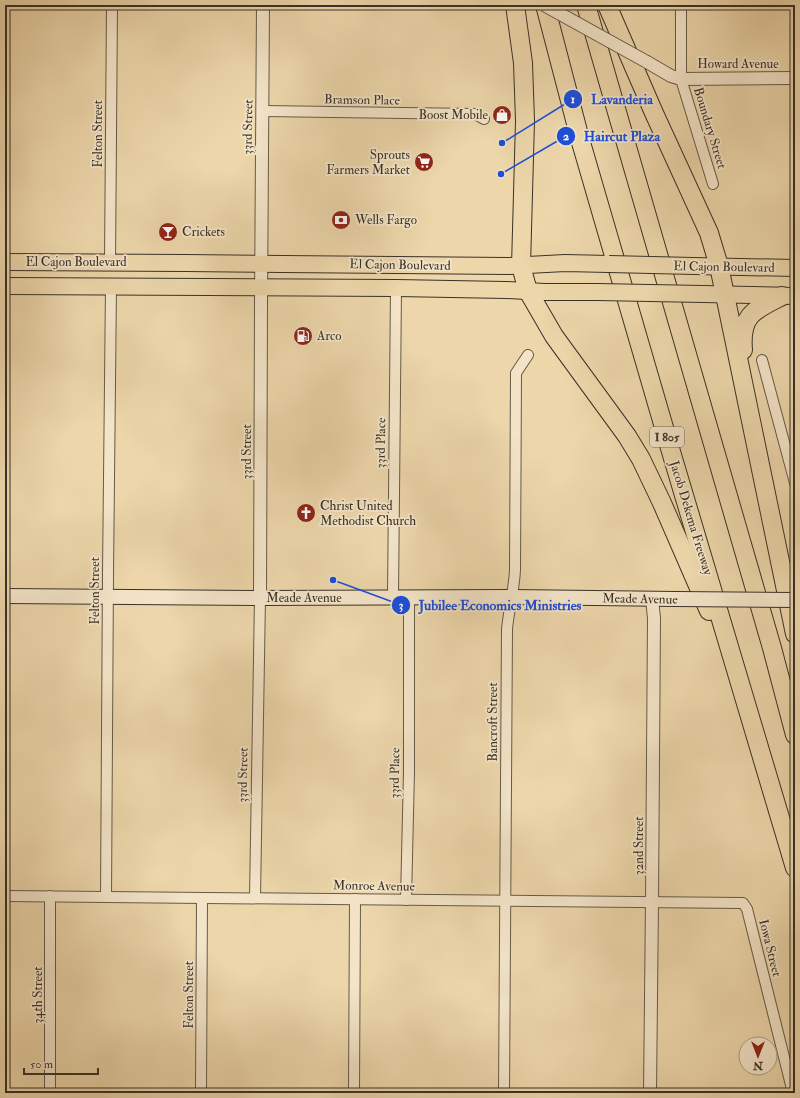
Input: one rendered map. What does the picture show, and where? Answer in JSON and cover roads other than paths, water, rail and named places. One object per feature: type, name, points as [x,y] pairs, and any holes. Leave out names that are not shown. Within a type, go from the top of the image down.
[{"type":"highway","points":[[515,5],[523,63],[524,121],[521,266],[528,291],[554,336],[627,436],[641,459],[662,503],[743,690]]},
{"type":"highway","name":"Jacob Dekema Freeway","points":[[544,5],[580,139],[672,456],[795,868]]},
{"type":"highway","points":[[586,5],[767,632],[795,735]]},
{"type":"highway","points":[[607,5],[654,113],[709,232],[719,266],[795,634]]},
{"type":"highway","points":[[749,413],[742,343],[743,329],[748,317],[756,310],[788,296]]},
{"type":"main road","name":"El Cajon Boulevard","points":[[5,262],[521,266],[558,263],[795,268]]},
{"type":"main road","name":"El Cajon Boulevard","points":[[5,286],[396,288],[788,296]]},
{"type":"main road","name":"Meade Avenue","points":[[5,596],[260,598],[512,597],[795,600]]},
{"type":"street","name":"Felton Street","points":[[110,262],[112,5]]},
{"type":"street","name":"33rd Street","points":[[255,898],[260,598],[263,5]]},
{"type":"street","points":[[544,5],[671,76],[681,79],[681,5]]},
{"type":"street","name":"Howard Avenue","points":[[681,79],[795,78]]},
{"type":"street","name":"Boundary Street","points":[[681,79],[713,184]]},
{"type":"street","name":"Bramson Place","points":[[263,111],[475,114],[484,119]]},
{"type":"street","name":"Felton Street","points":[[106,897],[111,286]]},
{"type":"street","name":"33rd Place","points":[[392,597],[396,288]]},
{"type":"street","name":"Bancroft Street","points":[[504,1093],[507,629],[508,613],[516,570],[516,373],[528,355]]},
{"type":"street","points":[[762,360],[795,483]]},
{"type":"street","name":"33rd Place","points":[[406,900],[409,771],[409,598]]},
{"type":"street","name":"32nd Street","points":[[650,1093],[654,614],[652,599]]},
{"type":"street","name":"Monroe Avenue","points":[[5,896],[743,903]]},
{"type":"street","name":"34th Street","points":[[50,896],[50,1093]]},
{"type":"street","name":"Felton Street","points":[[201,1093],[202,898]]},
{"type":"street","points":[[354,1093],[355,899]]},
{"type":"street","name":"Iowa Street","points":[[743,903],[747,909],[793,1093]]},
{"type":"place","name":"Boost Mobile","points":[[502,115]]},
{"type":"place","name":"Lavanderia","points":[[502,143]]},
{"type":"place","name":"Sprouts Farmers Market","points":[[424,162]]},
{"type":"place","name":"Haircut Plaza","points":[[501,174]]},
{"type":"place","name":"Wells Fargo","points":[[341,220]]},
{"type":"place","name":"Crickets","points":[[168,232]]},
{"type":"place","name":"Arco","points":[[303,336]]},
{"type":"place","name":"Christ United Methodist Church","points":[[306,513]]},
{"type":"place","name":"Jubilee Economics Ministries","points":[[333,580]]}]
